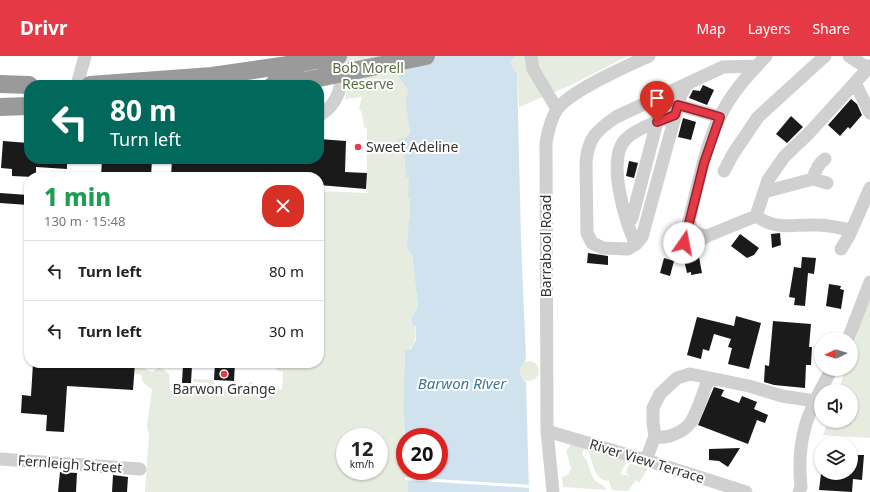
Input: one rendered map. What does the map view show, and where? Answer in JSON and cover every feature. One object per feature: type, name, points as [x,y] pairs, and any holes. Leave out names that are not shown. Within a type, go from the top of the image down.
[{"type":"highway","points":[[161,80],[190,78],[301,63],[337,56]]},
{"type":"highway","points":[[309,80],[426,56]]},
{"type":"highway","points":[[0,84],[24,85]]},
{"type":"highway","points":[[0,107],[24,106]]},
{"type":"street","points":[[78,80],[85,56]]},
{"type":"street","points":[[324,112],[332,105],[341,84],[341,71],[337,56]]},
{"type":"street","points":[[531,56],[533,69],[557,109]]},
{"type":"street","name":"Barrabool Road","points":[[553,492],[547,431],[546,143],[549,123],[557,109],[566,101],[595,82],[648,56]]},
{"type":"street","points":[[766,56],[735,92],[720,117],[704,163],[689,220],[691,229],[698,234],[707,236],[756,216],[768,180],[784,158],[810,132],[870,66]]},
{"type":"street","points":[[724,171],[733,154],[758,117],[825,56]]},
{"type":"street","points":[[849,56],[864,66],[870,66]]},
{"type":"street","points":[[688,83],[683,90],[676,110],[642,237],[636,244],[628,248],[603,248],[592,243],[588,233],[587,151],[591,139],[600,128],[616,116],[688,83],[723,67],[757,66]]},
{"type":"street","points":[[855,83],[870,113]]},
{"type":"street","points":[[636,244],[628,224],[617,182],[616,165],[624,140],[634,132],[657,122],[676,110],[720,117]]},
{"type":"street","points":[[628,224],[632,218],[657,122]]},
{"type":"street","points":[[813,179],[815,170],[825,159]]},
{"type":"street","points":[[764,192],[813,179],[827,183]]},
{"type":"street","points":[[841,249],[852,230],[870,188]]},
{"type":"street","points":[[756,216],[768,224],[781,226],[818,225],[852,230]]},
{"type":"street","points":[[851,332],[870,282]]},
{"type":"street","points":[[646,460],[655,436],[652,423],[654,408],[660,394],[677,378],[690,374],[749,386],[782,396],[814,401]]},
{"type":"street","points":[[655,436],[662,438],[671,435],[690,422],[709,378]]},
{"type":"street","points":[[799,492],[801,487],[799,452],[805,425],[814,403]]},
{"type":"street","name":"River View Terrace","points":[[547,431],[646,460],[746,492]]},
{"type":"street","name":"Fernleigh Street","points":[[0,459],[140,469]]},
{"type":"green space","name":"Bob Morell Reserve","points":[[342,56],[397,56],[399,78],[408,89],[407,103],[410,133],[407,138],[399,144],[408,146],[411,163],[412,254],[418,307],[412,316],[416,331],[415,341],[410,349],[405,352],[404,428],[396,428],[396,480],[407,480],[408,492],[145,492],[149,436],[147,425],[152,390],[143,382],[141,375],[134,373],[134,368],[145,368],[152,372],[158,368],[163,369],[169,374],[170,391],[192,392],[192,390],[211,391],[211,383],[193,382],[193,379],[214,380],[214,388],[217,389],[217,391],[227,389],[229,385],[246,387],[250,381],[260,389],[282,389],[283,372],[276,368],[324,368],[324,191],[367,193],[367,128],[364,127],[362,113],[359,108],[362,97],[345,99],[349,82]]},
{"type":"green space","points":[[516,56],[628,56],[571,85],[519,107],[517,72],[514,72],[510,62]]},
{"type":"green space","points":[[870,290],[870,438],[858,437],[858,436],[823,435],[826,428],[858,428],[858,384],[841,384],[843,376],[858,376],[858,332]]},
{"type":"green space","points":[[529,361],[536,364],[539,371],[536,378],[529,381],[522,378],[519,371],[522,364]]},
{"type":"green space","points":[[571,445],[581,446],[584,449],[582,455],[587,461],[592,476],[607,490],[563,487],[562,477],[568,475],[571,468],[566,451]]},
{"type":"green space","points":[[590,450],[625,460],[626,463],[620,474],[629,476],[626,472],[631,464],[648,468],[639,483],[636,480],[628,491],[612,490],[609,481],[600,478],[597,474],[593,466],[589,452]]},
{"type":"water","name":"Barwon River","points":[[397,56],[516,56],[510,62],[514,71],[517,72],[521,240],[526,360],[521,366],[520,374],[526,382],[529,492],[408,492],[407,480],[448,480],[448,428],[404,428],[403,411],[405,351],[411,349],[416,340],[416,327],[412,322],[412,316],[418,307],[412,254],[407,248],[410,219],[410,198],[408,198],[409,178],[406,177],[404,145],[398,144],[398,139],[404,139],[410,133],[406,103],[408,89],[399,78]]},
{"type":"pier","points":[[405,480],[448,480],[531,485],[531,488]]},
{"type":"building","points":[[703,85],[714,90],[707,105],[689,98],[693,90],[700,91]]},
{"type":"building","points":[[851,99],[857,104],[862,115],[850,129],[848,127],[840,136],[828,125]]},
{"type":"building","points":[[791,116],[803,127],[787,143],[776,134]]},
{"type":"building","points":[[683,118],[696,122],[691,140],[678,137]]},
{"type":"building","points":[[324,139],[346,141],[345,172],[367,173],[366,189],[324,185],[324,172],[171,172],[172,164],[324,164]]},
{"type":"building","points":[[3,141],[24,143],[24,164],[67,164],[67,169],[36,167],[36,172],[24,172],[24,177],[12,176],[12,169],[1,168]]},
{"type":"building","points":[[629,161],[638,163],[634,178],[626,176]]},
{"type":"building","points":[[102,164],[152,164],[151,172],[101,172]]},
{"type":"building","points":[[0,193],[24,195],[24,205],[0,203]]},
{"type":"building","points":[[780,233],[781,245],[772,248],[771,234]]},
{"type":"building","points":[[740,234],[759,248],[754,255],[747,258],[731,246]]},
{"type":"building","points":[[588,253],[608,256],[608,265],[587,263]]},
{"type":"building","points":[[699,257],[702,273],[691,275],[691,272],[687,273],[684,260]]},
{"type":"building","points":[[802,257],[816,258],[814,274],[808,273],[805,306],[794,305],[795,298],[789,297],[794,267],[801,268]]},
{"type":"building","points":[[664,258],[674,261],[670,276],[660,273]]},
{"type":"building","points":[[829,284],[841,286],[840,289],[844,290],[841,309],[826,306]]},
{"type":"building","points":[[736,316],[761,323],[749,369],[728,364],[732,348],[728,347],[731,339],[714,334],[709,351],[703,349],[701,359],[687,355],[697,317],[734,326]]},
{"type":"building","points":[[773,321],[811,324],[809,347],[812,347],[811,365],[806,365],[805,388],[774,385],[764,382],[765,365],[769,366]]},
{"type":"building","points":[[33,368],[135,368],[133,390],[67,386],[64,432],[46,431],[47,415],[21,413],[22,395],[31,396]]},
{"type":"building","points":[[183,368],[192,368],[191,383],[182,383]]},
{"type":"building","points":[[215,368],[235,368],[234,381],[214,380]]},
{"type":"building","points":[[714,387],[724,390],[721,396],[739,403],[742,396],[757,402],[754,409],[768,415],[765,423],[757,420],[748,444],[698,425]]},
{"type":"building","points":[[740,448],[728,467],[719,461],[709,460],[709,449]]},
{"type":"building","points":[[858,455],[864,455],[862,480],[858,480]]},
{"type":"building","points":[[60,472],[77,473],[76,492],[58,492]]},
{"type":"building","points":[[113,475],[128,477],[127,492],[112,492]]},
{"type":"building","points":[[820,480],[853,480],[852,492],[819,490]]},
{"type":"place","name":"Sweet Adeline","points":[[358,147]]},
{"type":"place","name":"Barwon Grange","points":[[224,374]]},
{"type":"route","points":[[657,122],[675,115],[678,105],[720,117],[715,127],[704,163],[684,243]]}]
